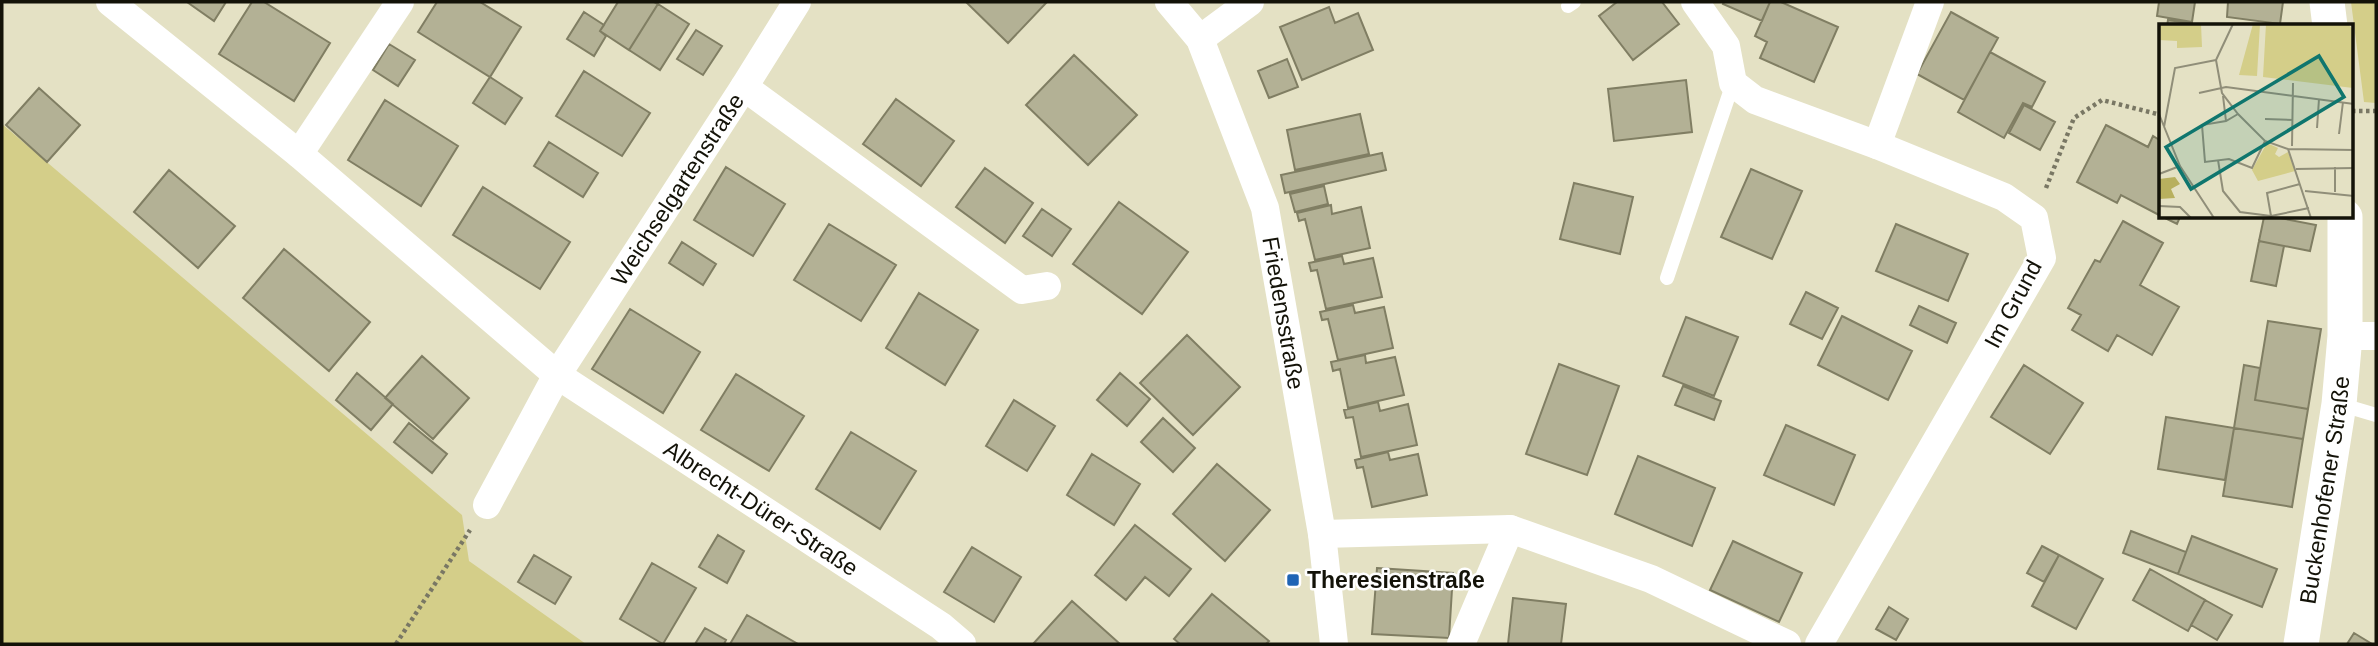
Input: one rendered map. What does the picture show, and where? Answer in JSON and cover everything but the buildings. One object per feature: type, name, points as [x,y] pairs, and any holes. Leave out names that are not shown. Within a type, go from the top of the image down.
[{"type":"street","points":[[110,2],[299,154],[556,375]]},
{"type":"street","points":[[299,154],[400,2]]},
{"type":"street","name":"Weichselgartenstraße","points":[[487,505],[556,375],[797,2]]},
{"type":"street","name":"Friedensstraße","points":[[1169,2],[1200,39],[1265,208],[1322,534],[1334,644]]},
{"type":"street","points":[[1200,39],[1250,2]]},
{"type":"street","points":[[1695,2],[1726,46],[1733,83],[1755,100],[1877,145],[2004,197],[2034,218]]},
{"type":"street","points":[[1877,145],[1930,2]]},
{"type":"street","points":[[2327,2],[2330,24]]},
{"type":"street","points":[[744,87],[1022,290],[1047,286]]},
{"type":"street","name":"Im Grund","points":[[1819,644],[2042,258],[2034,218]]},
{"type":"street","name":"Buckenhofener Straße","points":[[2301,644],[2339,404],[2361,336],[2345,219]]},
{"type":"street","name":"Albrecht-Dürer-Straße","points":[[556,375],[941,626],[962,644]]},
{"type":"street","points":[[1461,644],[1510,529]]},
{"type":"street","points":[[1322,534],[1510,529],[1651,579],[1787,644]]},
{"type":"lane","points":[[1667,278],[1733,83]]},
{"type":"lane","points":[[2339,404],[2376,415]]},
{"type":"path","points":[[2034,218],[2074,118],[2102,100],[2159,114]]},
{"type":"path","points":[[2354,111],[2376,111]]},
{"type":"path","points":[[396,644],[487,505]]},
{"type":"shaded area","points":[[2351,2],[2376,2],[2376,103],[2364,102]]},
{"type":"shaded area","points":[[2,124],[462,515],[469,561],[586,644],[2,644]]},
{"type":"place","name":"Theresienstraße","points":[[1293,580]]}]
